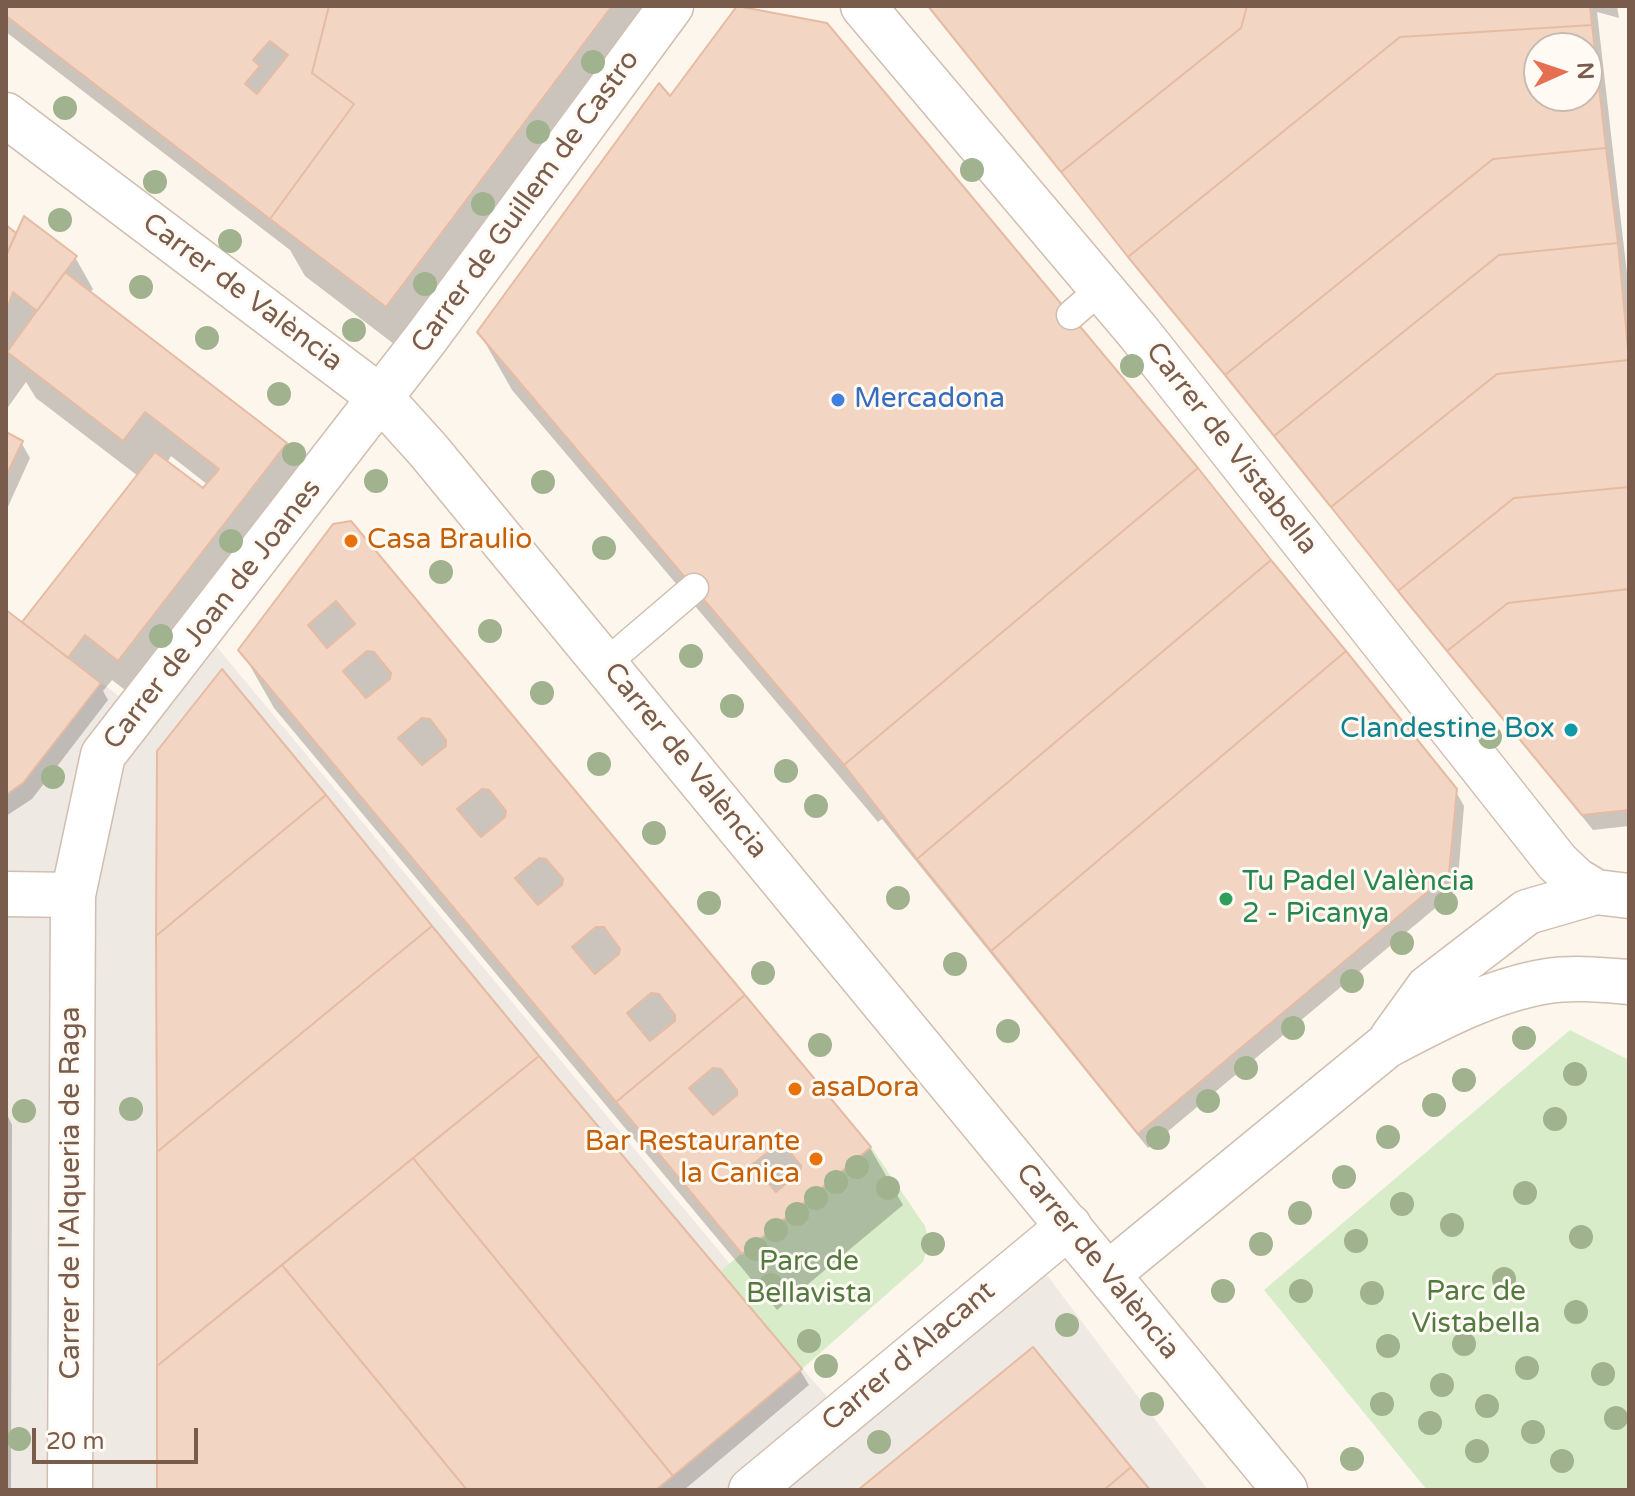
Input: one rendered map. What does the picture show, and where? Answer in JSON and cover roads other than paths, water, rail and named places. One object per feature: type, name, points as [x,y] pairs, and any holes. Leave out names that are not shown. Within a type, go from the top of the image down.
[{"type":"street","name":"Carrer de Guillem de Castro","points":[[381,398],[671,6]]},
{"type":"street","name":"Carrer de Vistabella","points":[[863,6],[1086,302],[1557,862],[1576,880],[1613,894]]},
{"type":"street","name":"Carrer de València","points":[[6,115],[381,398],[428,450],[1285,1490]]},
{"type":"street","name":"Carrer de Joan de Joanes","points":[[73,895],[103,755],[381,398]]},
{"type":"street","points":[[6,894],[73,895]]},
{"type":"street","points":[[1386,1046],[1428,988],[1527,912],[1613,894]]},
{"type":"street","name":"Carrer de l'Alqueria de Raga","points":[[70,1490],[73,895]]},
{"type":"street","points":[[1108,1274],[1386,1046],[1431,1022],[1512,989],[1550,981],[1629,982]]},
{"type":"street","name":"Carrer d'Alacant","points":[[751,1490],[1069,1226]]},
{"type":"lane","points":[[605,664],[694,588]]},
{"type":"place","name":"Mercadona","points":[[838,400]]},
{"type":"place","name":"Casa Braulio","points":[[351,541]]},
{"type":"place","name":"Clandestine Box","points":[[1571,730]]},
{"type":"place","name":"Tu Padel València 2 - Picanya","points":[[1226,899]]},
{"type":"place","name":"asaDora","points":[[795,1089]]},
{"type":"place","name":"Bar Restaurante la Canica","points":[[816,1159]]},
{"type":"park label","name":"Parc de Bellavista","points":[[809,1279]]},
{"type":"park label","name":"Parc de Vistabella","points":[[1476,1309]]}]
